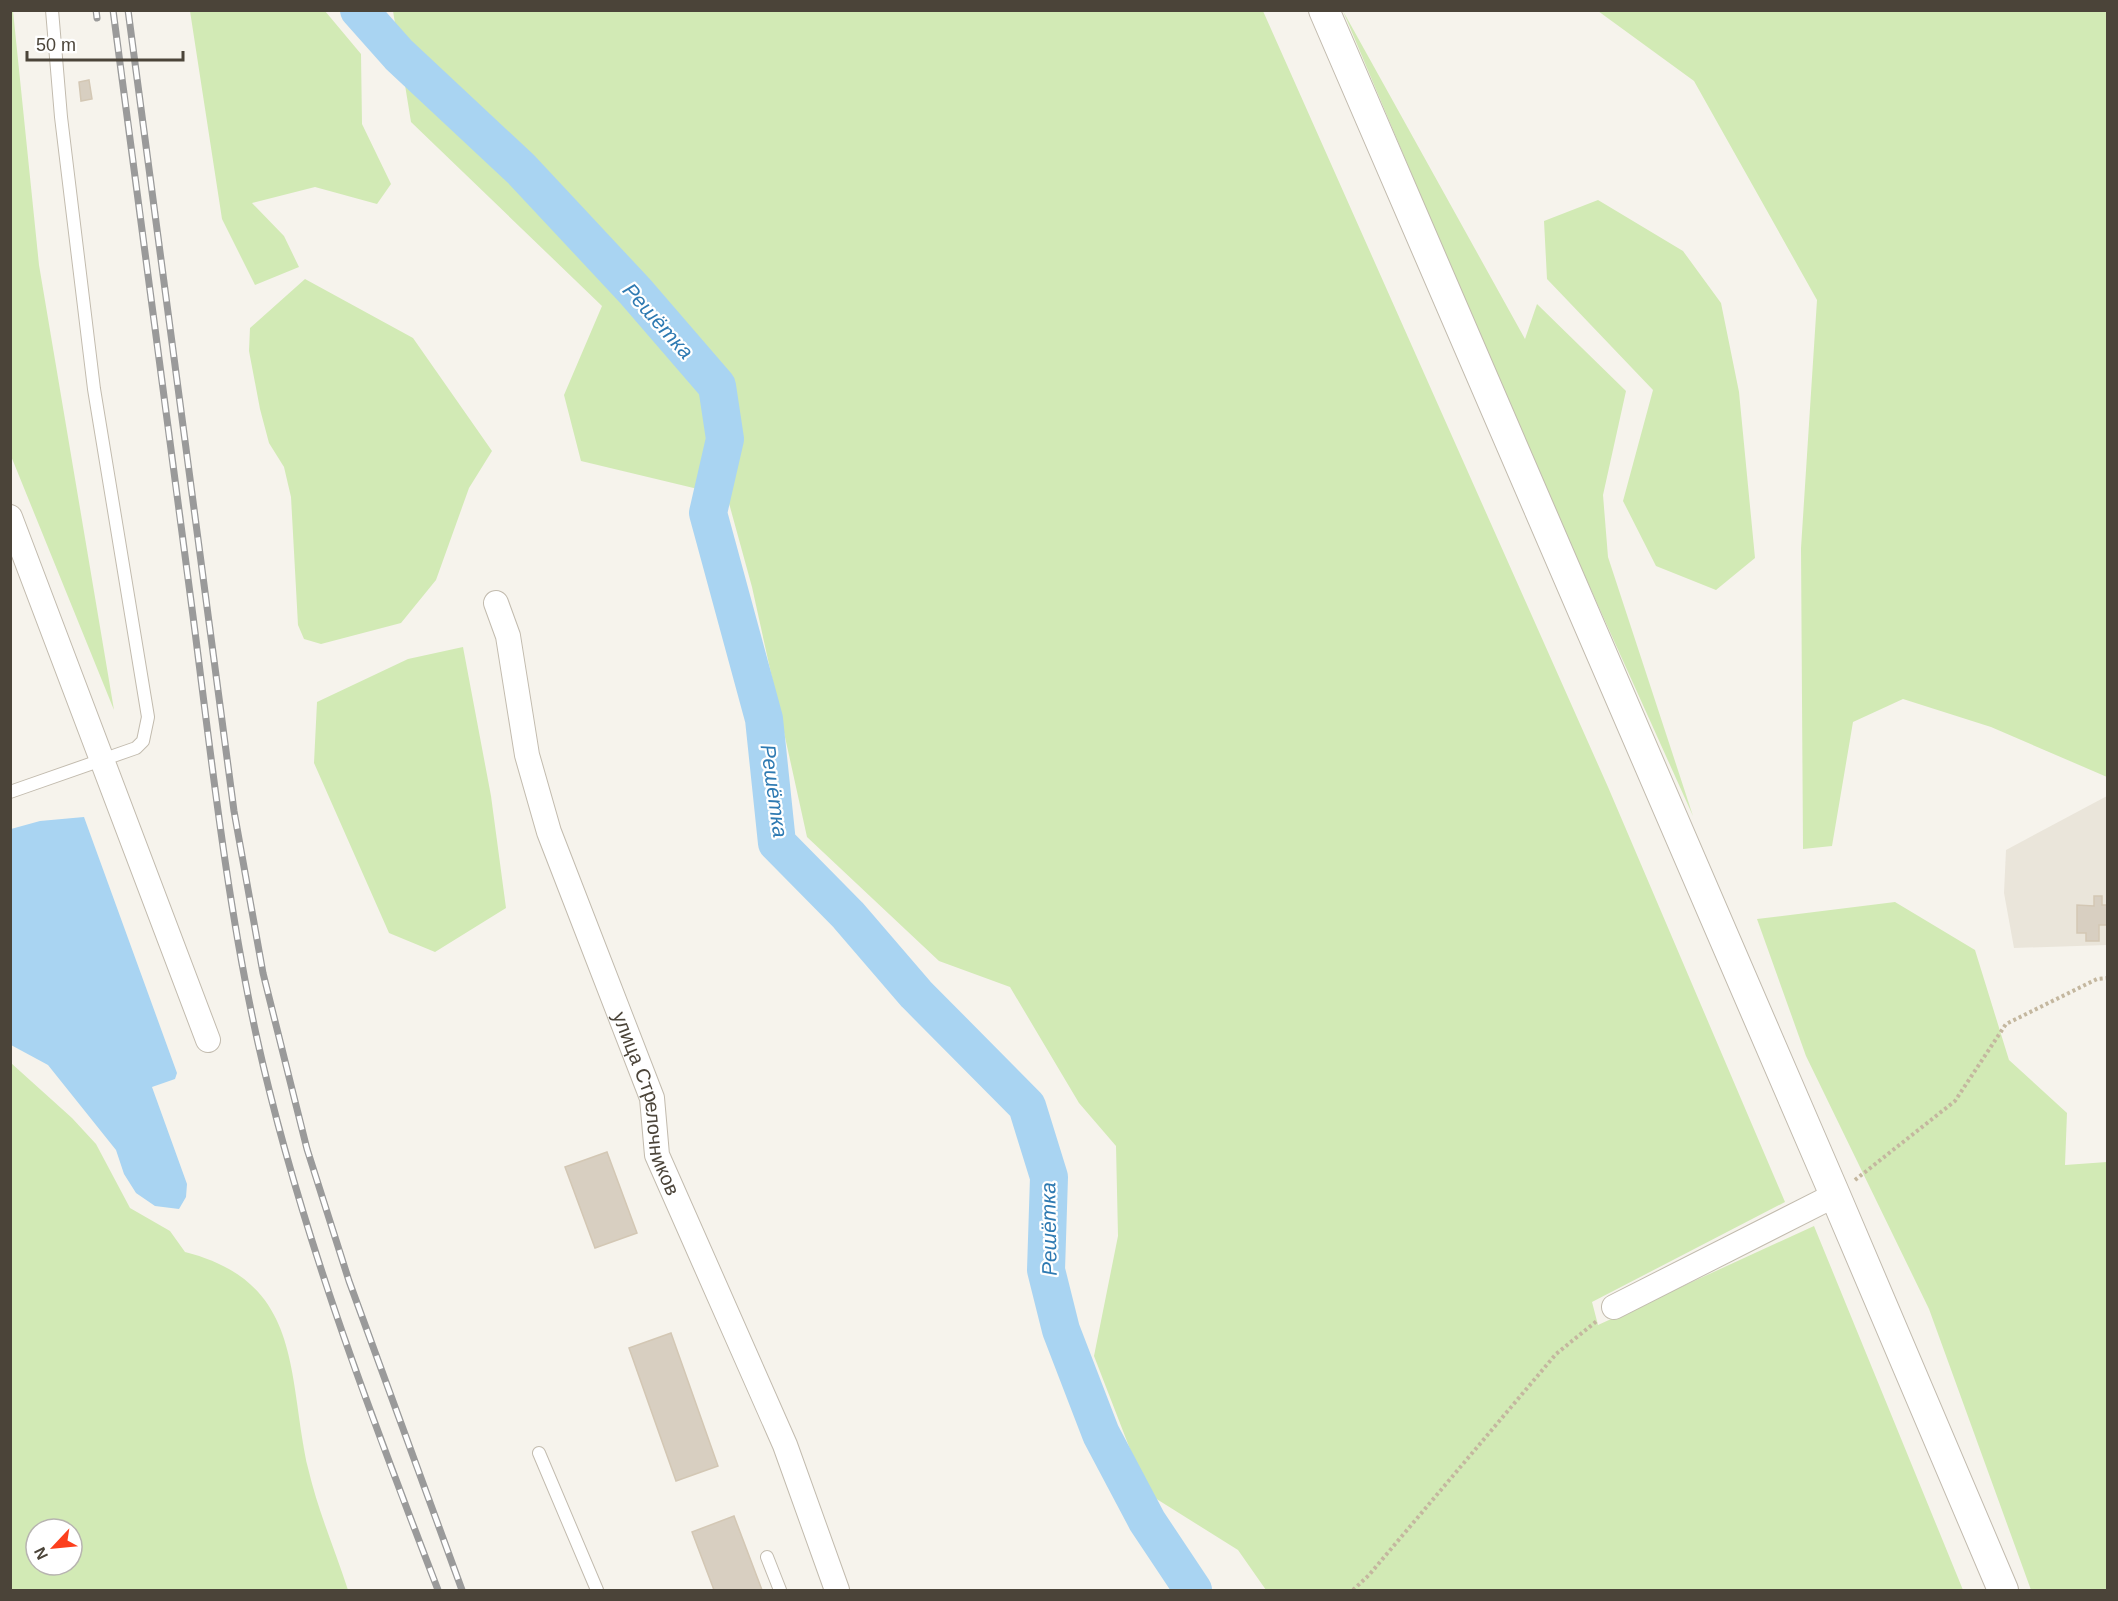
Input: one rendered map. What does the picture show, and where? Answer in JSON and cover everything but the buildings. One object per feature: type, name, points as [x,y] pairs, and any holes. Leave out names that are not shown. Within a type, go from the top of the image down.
[{"type":"street","points":[[1324,10],[2003,1590]]},
{"type":"street","points":[[10,517],[104,759],[208,1040]]},
{"type":"street","name":"улица Стрелочников","points":[[496,603],[508,636],[527,755],[549,832],[652,1098],[657,1155],[785,1445],[837,1590]]},
{"type":"street","points":[[1614,1307],[1835,1195]]},
{"type":"lane","points":[[10,792],[136,748],[143,741],[148,717],[94,389],[61,117],[52,10]]},
{"type":"lane","points":[[539,1453],[597,1590]]},
{"type":"lane","points":[[766,1557],[780,1590]]},
{"type":"path","points":[[1835,1195],[1955,1101],[2006,1024],[2097,979],[2108,978]]},
{"type":"path","points":[[1353,1590],[1369,1575],[1556,1354],[1614,1307]]},
{"type":"shaded area","points":[[2107,796],[2107,945],[2014,948],[2004,893],[2006,850]]},
{"type":"green space","points":[[10,11],[13,11],[39,265],[114,710],[11,456]]},
{"type":"green space","points":[[190,11],[325,11],[361,54],[362,124],[391,184],[377,204],[315,187],[252,203],[284,236],[299,267],[255,285],[222,219]]},
{"type":"green space","points":[[393,11],[1263,11],[1608,787],[1785,1202],[1592,1302],[1598,1325],[1814,1226],[1963,1590],[1266,1590],[1238,1550],[1147,1493],[1094,1356],[1118,1236],[1116,1146],[1079,1103],[1010,987],[939,961],[807,837],[752,587],[727,496],[581,461],[564,395],[602,306],[411,122]]},
{"type":"green space","points":[[1343,11],[1525,339],[1537,304],[1626,391],[1603,495],[1608,557],[1693,816],[1523,439]]},
{"type":"green space","points":[[1598,11],[2107,11],[2107,777],[1991,727],[1903,699],[1853,722],[1832,846],[1803,849],[1801,548],[1817,300],[1694,81]]},
{"type":"green space","points":[[1598,200],[1683,251],[1721,303],[1739,392],[1755,558],[1716,590],[1656,566],[1623,501],[1653,390],[1547,279],[1544,221]]},
{"type":"green space","points":[[305,279],[413,338],[492,451],[469,488],[436,580],[401,623],[321,644],[304,639],[298,625],[291,497],[284,467],[269,443],[249,351],[250,328]]},
{"type":"green space","points":[[463,647],[491,796],[506,908],[435,952],[389,933],[314,763],[317,702],[408,659]]},
{"type":"green space","points":[[1895,902],[1975,950],[2009,1060],[2067,1113],[2065,1165],[2107,1162],[2107,1590],[2031,1590],[1929,1309],[1806,1056],[1757,919]]},
{"type":"green space","points":[[11,1063],[72,1118],[96,1144],[130,1208],[170,1231],[185,1252],[223,1266],[251,1285],[270,1308],[283,1335],[291,1365],[312,1484],[348,1590],[11,1590]]},
{"type":"water","points":[[84,817],[177,1073],[175,1079],[152,1087],[187,1184],[186,1197],[179,1209],[155,1206],[136,1193],[124,1174],[116,1150],[48,1065],[11,1045],[11,829],[40,821]]},
{"type":"waterway","name":"Решётка","points":[[359,10],[399,55],[521,169],[635,291],[717,386],[725,439],[708,513],[764,719],[777,843],[848,915],[916,994],[1027,1106],[1049,1177],[1046,1270],[1061,1330],[1101,1434],[1147,1521],[1193,1590]]},
{"type":"railway","points":[[96,10],[97,18]]},
{"type":"railway","points":[[113,10],[220,825],[245,982],[273,1105],[314,1246],[336,1315],[438,1590]]},
{"type":"railway","points":[[128,10],[234,811],[263,973],[307,1149],[349,1281],[462,1590]]}]
